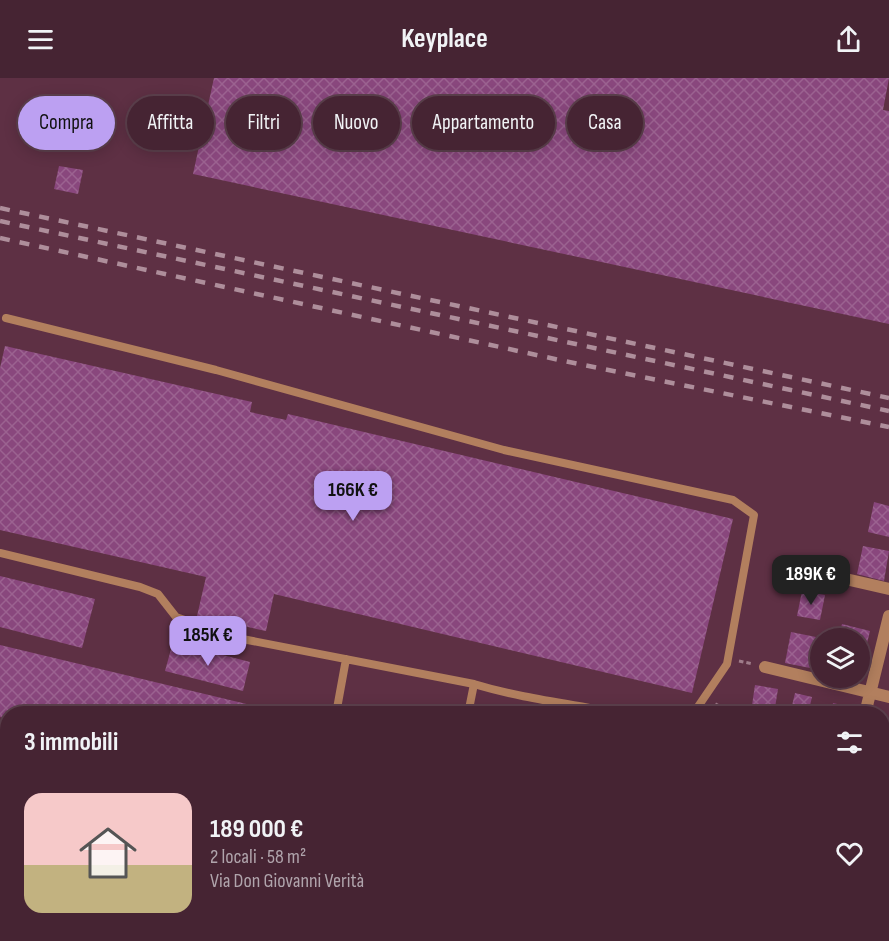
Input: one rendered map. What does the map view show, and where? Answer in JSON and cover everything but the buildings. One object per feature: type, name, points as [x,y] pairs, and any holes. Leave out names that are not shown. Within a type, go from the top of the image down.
[{"type":"street","points":[[806,570],[889,589]]},
{"type":"street","points":[[867,706],[889,616]]},
{"type":"street","points":[[763,667],[889,697]]},
{"type":"lane","points":[[6,318],[216,370],[504,450],[733,500],[754,514],[727,664],[698,706]]},
{"type":"lane","points":[[0,553],[90,572],[140,586],[158,594],[176,617],[237,638],[474,684],[510,695],[546,698],[585,706]]},
{"type":"lane","points":[[337,706],[346,659]]},
{"type":"lane","points":[[470,706],[474,684]]},
{"type":"path","points":[[737,660],[763,667]]},
{"type":"railway","points":[[0,208],[889,398]]},
{"type":"railway","points":[[0,221],[889,411]]},
{"type":"railway","points":[[0,238],[564,361],[889,427]]}]
